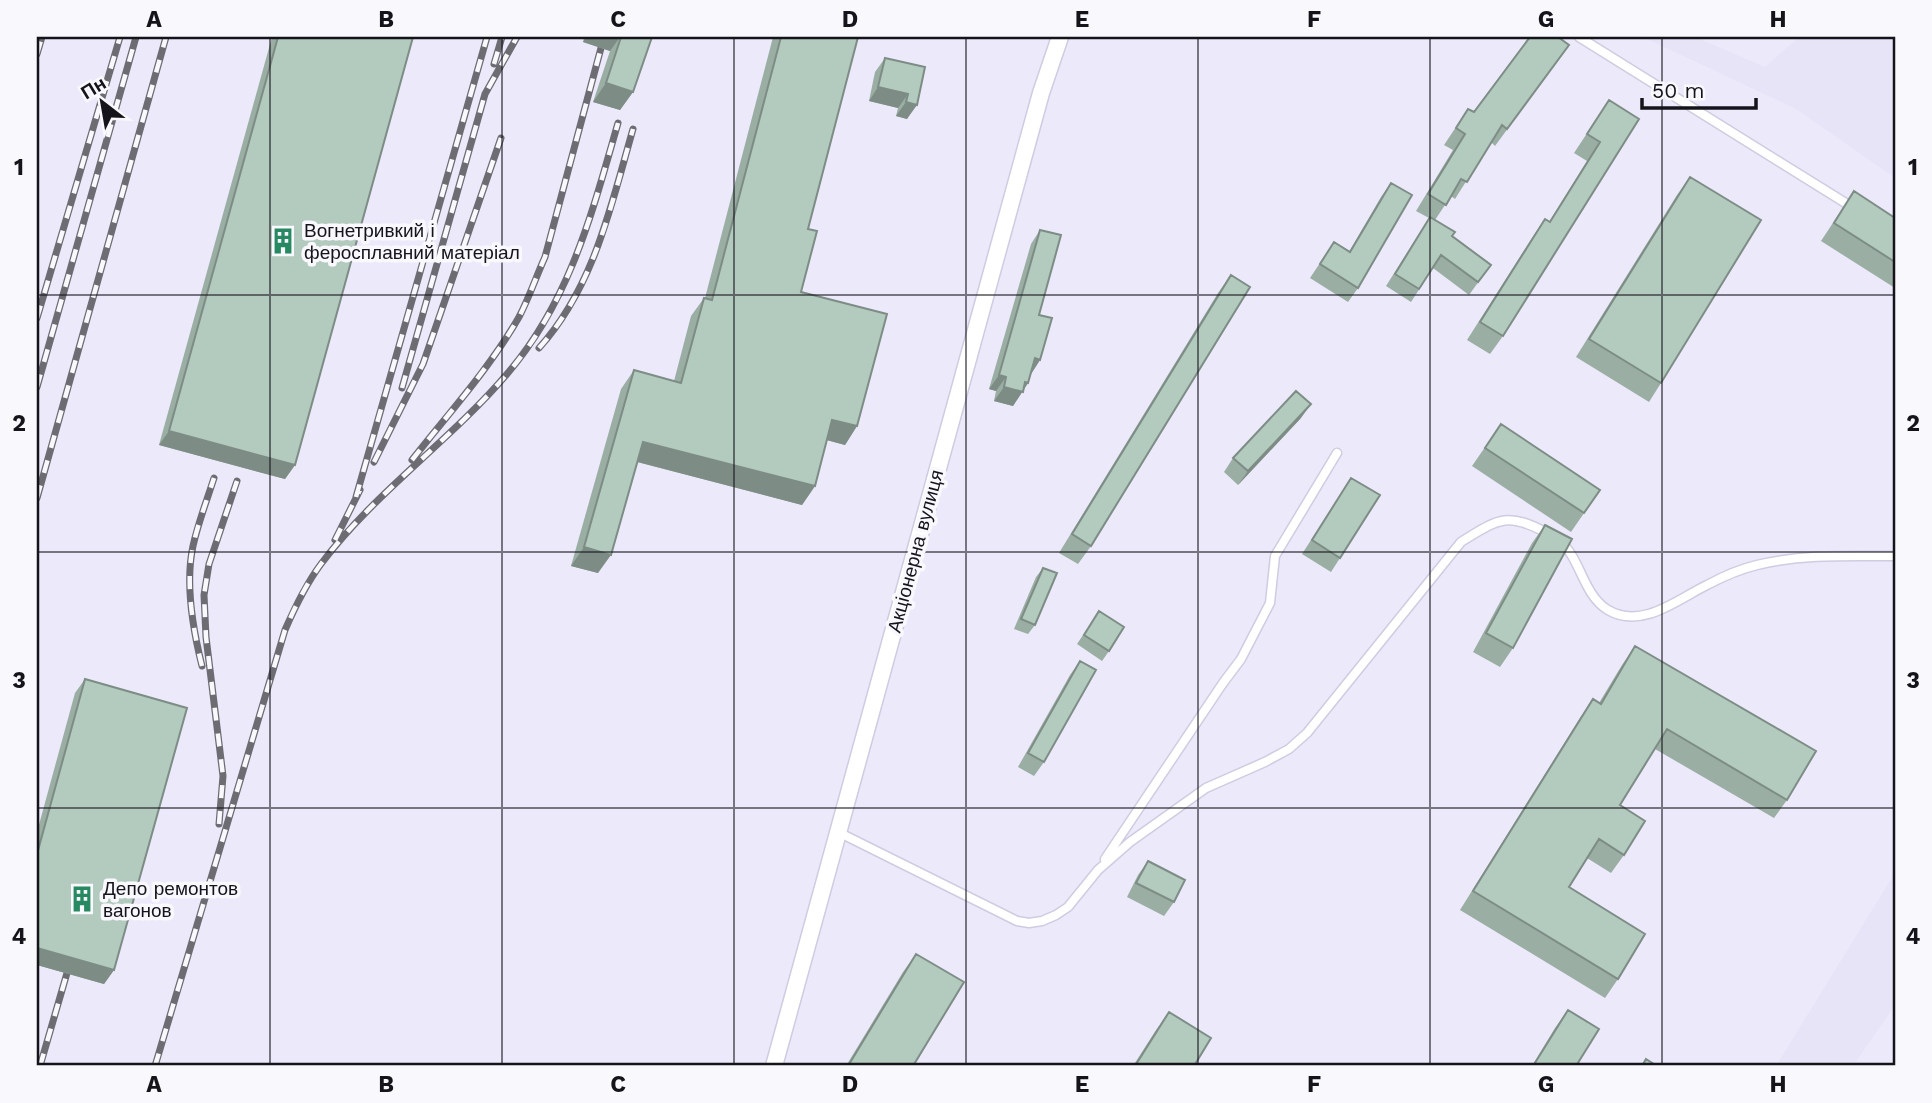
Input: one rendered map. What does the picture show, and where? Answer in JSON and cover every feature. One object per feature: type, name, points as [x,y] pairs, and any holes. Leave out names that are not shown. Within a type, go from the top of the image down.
[{"type":"street","name":"Акціонерна вулиця","points":[[774,1066],[1041,93],[1060,37]]},
{"type":"lane","points":[[1579,37],[1860,212]]},
{"type":"lane","points":[[837,831],[1017,920],[1029,923],[1042,921],[1068,907],[1098,870],[1241,659],[1269,603],[1275,556],[1337,453]]},
{"type":"lane","points":[[1098,870],[1130,842],[1206,788],[1289,749],[1307,733],[1461,542],[1493,522],[1507,519],[1521,521],[1556,537],[1569,548],[1596,599],[1608,610],[1631,616],[1650,614],[1666,608],[1708,584],[1755,565],[1812,557],[1895,556]]},
{"type":"shaded area","points":[[37,37],[1895,37],[1895,1066],[37,1066]]},
{"type":"shaded area","points":[[1643,37],[1695,37],[1765,67],[1799,37],[1895,37],[1895,178],[1796,109]]},
{"type":"shaded area","points":[[1895,866],[1895,1005],[1853,1066],[1776,1066],[1891,879]]},
{"type":"building","name":"Вогнетривкий і феросплавний матеріал","points":[[278,37],[413,37],[295,465],[169,431]]},
{"type":"building","points":[[621,37],[652,37],[633,92],[606,83]]},
{"type":"building","points":[[781,37],[858,37],[808,229],[817,231],[801,292],[887,314],[857,426],[832,420],[815,486],[643,442],[611,555],[584,547],[634,370],[681,383],[704,298],[712,300]]},
{"type":"building","points":[[1530,37],[1558,37],[1569,45],[1507,129],[1502,125],[1467,182],[1461,179],[1446,205],[1428,194],[1465,134],[1456,128],[1468,109],[1474,112]]},
{"type":"building","points":[[885,58],[925,67],[917,105],[906,102],[908,94],[878,87]]},
{"type":"building","points":[[1609,100],[1639,119],[1503,336],[1480,322],[1545,219],[1550,222],[1600,142],[1587,134]]},
{"type":"building","points":[[1690,177],[1761,220],[1661,383],[1589,339]]},
{"type":"building","points":[[1391,183],[1412,195],[1358,288],[1320,264],[1334,242],[1350,252]]},
{"type":"building","points":[[1854,191],[1895,218],[1895,262],[1834,223]]},
{"type":"building","points":[[1430,217],[1455,232],[1452,236],[1491,265],[1478,282],[1441,255],[1419,289],[1395,274]]},
{"type":"building","points":[[1040,230],[1061,235],[1039,315],[1052,318],[1040,360],[1035,358],[1023,392],[1004,387],[1006,377],[999,375]]},
{"type":"building","points":[[1231,275],[1250,287],[1091,546],[1072,534]]},
{"type":"building","points":[[1296,391],[1311,404],[1248,471],[1233,458]]},
{"type":"building","points":[[1501,424],[1600,490],[1584,513],[1485,448]]},
{"type":"building","points":[[1351,478],[1380,495],[1340,558],[1312,540]]},
{"type":"building","points":[[1545,525],[1572,539],[1513,648],[1486,633]]},
{"type":"building","points":[[1043,568],[1057,573],[1035,625],[1021,619]]},
{"type":"building","points":[[1099,611],[1124,627],[1109,651],[1084,635]]},
{"type":"building","points":[[1635,646],[1816,751],[1787,800],[1667,729],[1620,805],[1645,821],[1624,855],[1599,839],[1569,887],[1645,934],[1618,979],[1473,891],[1593,699],[1601,704]]},
{"type":"building","points":[[1080,661],[1096,670],[1044,762],[1028,753]]},
{"type":"building","name":"Депо ремонтов вагонов","points":[[85,679],[187,708],[114,970],[37,948],[37,854]]},
{"type":"building","points":[[1148,861],[1185,880],[1174,902],[1136,883]]},
{"type":"building","points":[[916,954],[964,982],[913,1066],[848,1066]]},
{"type":"building","points":[[1568,1010],[1599,1029],[1576,1066],[1533,1066]]},
{"type":"building","points":[[1169,1012],[1211,1038],[1194,1066],[1135,1066]]},
{"type":"building","points":[[1646,1059],[1657,1066],[1642,1066]]},
{"type":"railway","points":[[37,54],[42,37]]},
{"type":"railway","points":[[37,318],[120,37]]},
{"type":"railway","points":[[37,387],[136,37]]},
{"type":"railway","points":[[37,498],[166,37]]},
{"type":"railway","points":[[356,497],[487,37]]},
{"type":"railway","points":[[494,64],[502,37]]},
{"type":"railway","points":[[402,388],[485,94],[517,37]]},
{"type":"railway","points":[[412,460],[508,336],[526,302],[545,257],[601,48]]},
{"type":"railway","points":[[155,1066],[285,630],[297,604],[316,572],[342,538],[388,490],[485,398],[529,346],[547,317],[576,255],[599,190],[618,123]]},
{"type":"railway","points":[[539,348],[574,299],[587,272],[608,216],[633,129]]},
{"type":"railway","points":[[374,462],[423,364],[501,138]]},
{"type":"railway","points":[[202,666],[191,606],[190,575],[197,529],[214,478]]},
{"type":"railway","points":[[219,824],[223,776],[206,637],[204,595],[209,564],[237,481]]},
{"type":"railway","points":[[335,540],[360,490]]},
{"type":"railway","points":[[40,1066],[67,973]]},
{"type":"place","name":"Вогнетривкий і феросплавний матеріал","points":[[283,241]]},
{"type":"place","name":"Депо ремонтов вагонов","points":[[82,899]]}]
